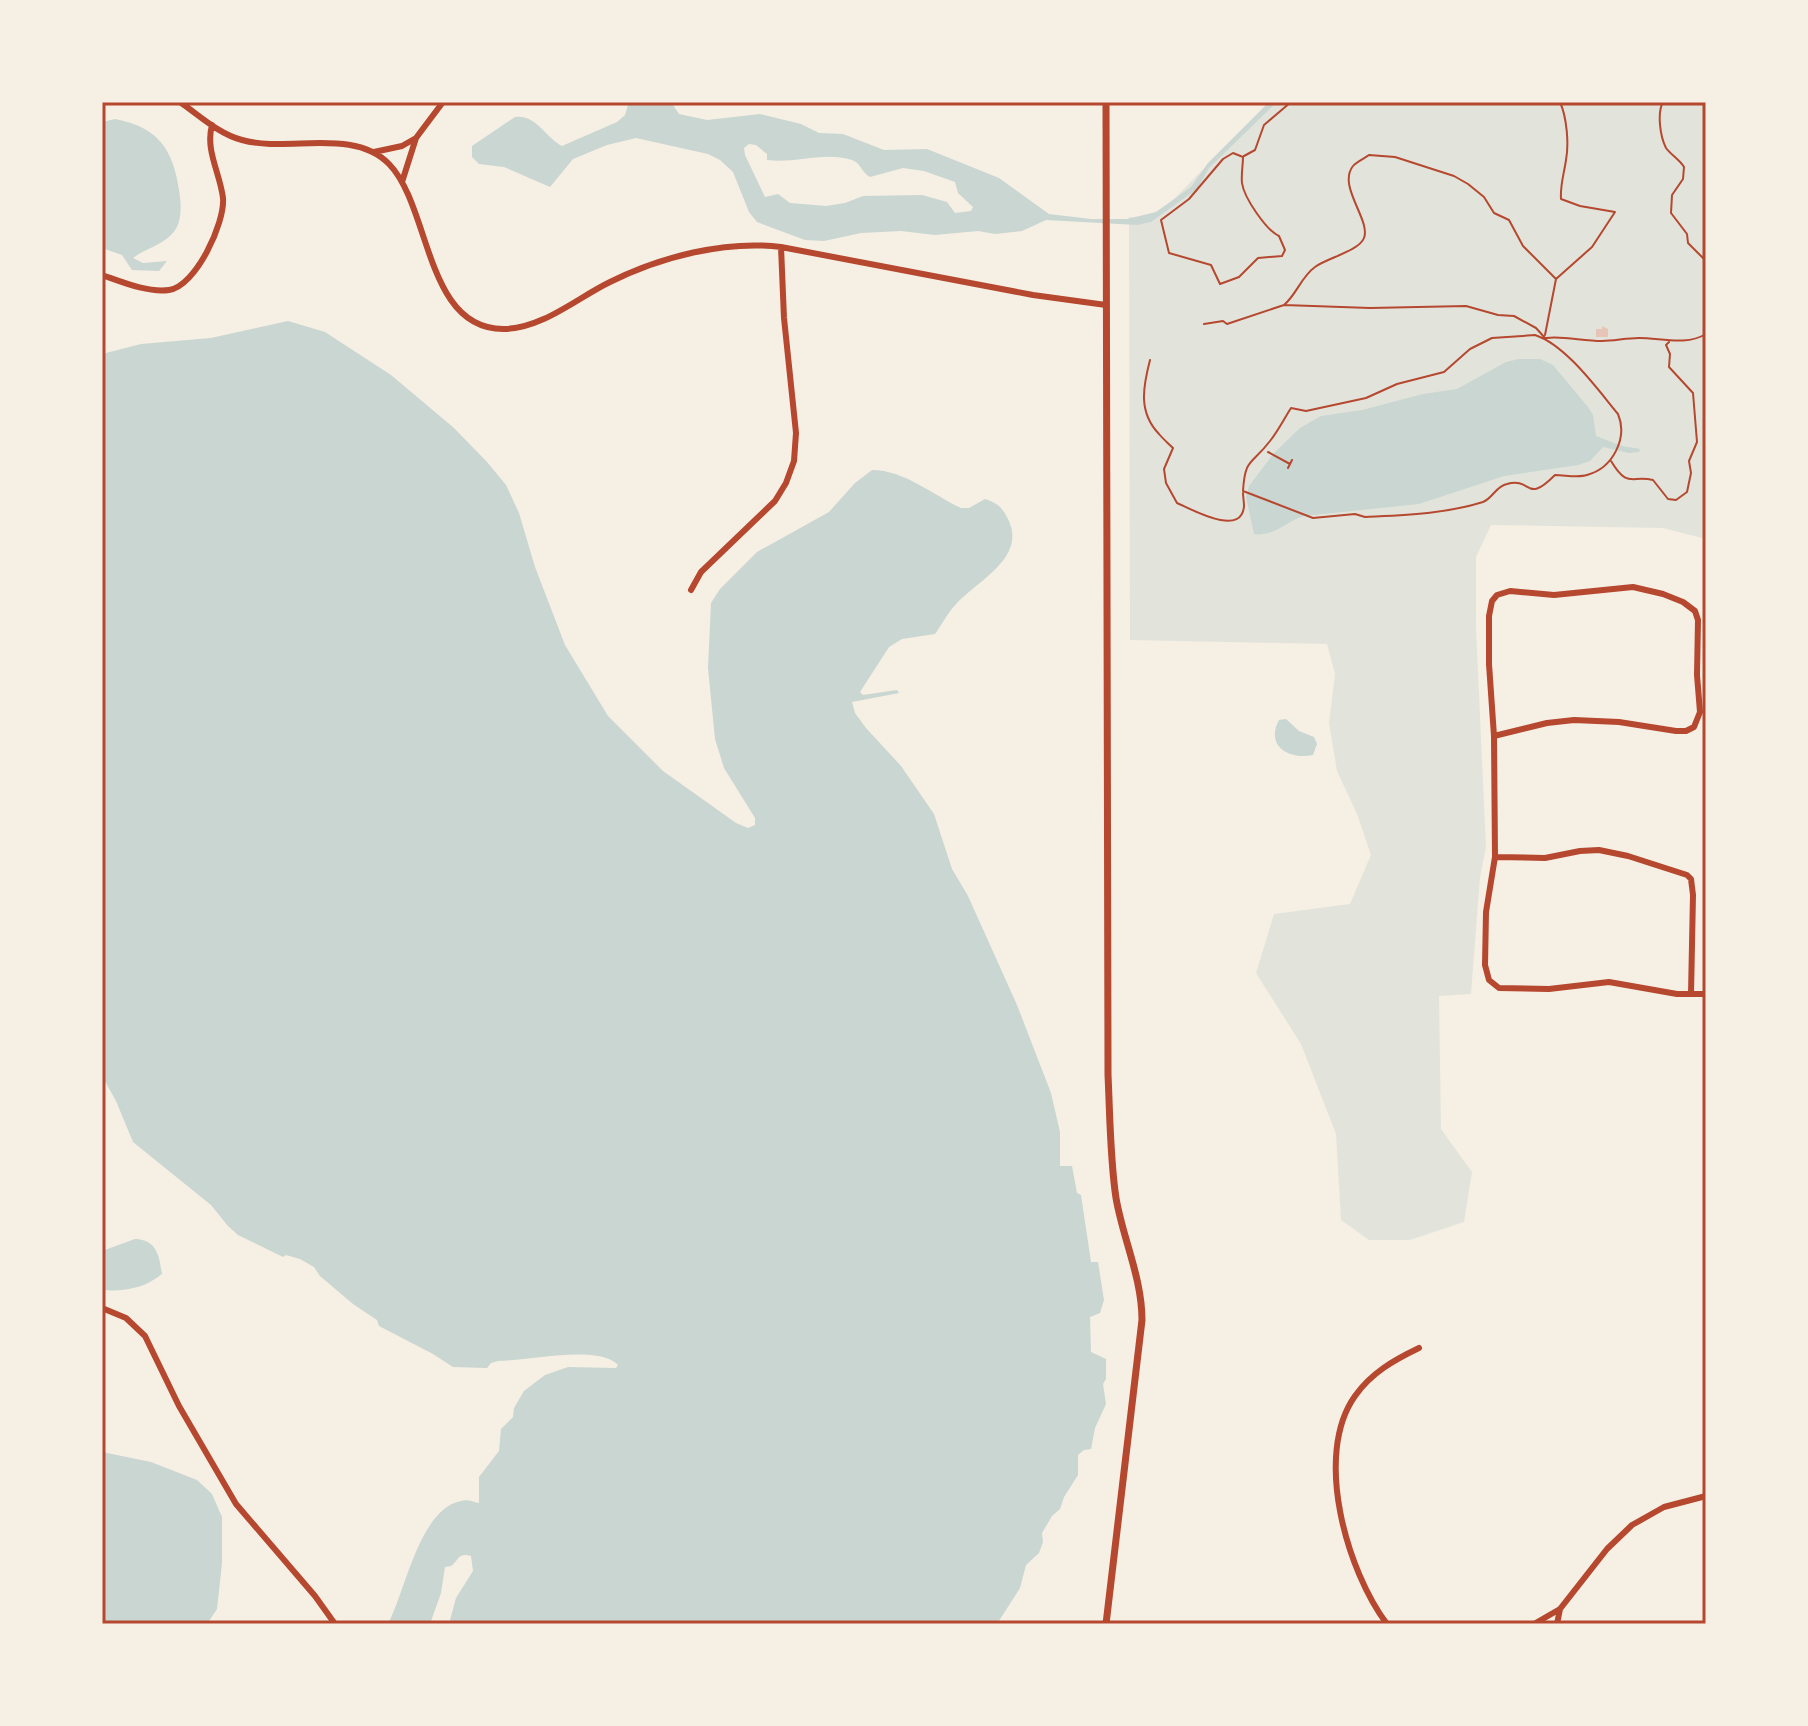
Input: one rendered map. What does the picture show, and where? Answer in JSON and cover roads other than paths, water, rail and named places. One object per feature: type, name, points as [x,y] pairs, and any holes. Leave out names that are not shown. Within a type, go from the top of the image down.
[{"type":"street","points":[[180,102],[235,138],[255,143],[340,145],[374,153],[389,165],[402,182],[444,289],[466,314],[493,328],[515,328],[533,322],[625,275],[731,245],[781,247],[1033,295],[1106,305]]},
{"type":"street","points":[[402,182],[409,152],[416,138],[443,102]]},
{"type":"street","points":[[1106,102],[1108,1075],[1116,1198],[1141,1297],[1142,1320],[1106,1624]]},
{"type":"street","points":[[102,275],[152,289],[170,290],[182,284],[197,267],[217,232],[223,204],[211,151],[212,125]]},
{"type":"street","points":[[374,153],[402,146],[416,138]]},
{"type":"street","points":[[691,590],[701,572],[775,501],[794,461],[796,433],[786,342],[781,247]]},
{"type":"street","points":[[1494,736],[1574,720],[1619,722],[1676,731],[1694,727],[1700,712],[1698,620],[1695,611],[1663,594],[1633,587],[1554,595],[1510,591],[1497,595],[1492,601],[1489,664],[1494,736],[1495,857],[1486,912],[1486,974],[1494,985],[1506,989],[1549,989],[1609,982],[1677,994],[1706,994]]},
{"type":"street","points":[[1495,857],[1545,858],[1599,850],[1659,864],[1687,875],[1691,879],[1693,895],[1691,994]]},
{"type":"street","points":[[102,1308],[126,1318],[145,1336],[179,1406],[236,1504],[335,1624]]},
{"type":"street","points":[[1387,1624],[1368,1592],[1346,1533],[1337,1484],[1338,1442],[1343,1418],[1366,1383],[1381,1369],[1419,1348]]},
{"type":"street","points":[[1534,1624],[1560,1609],[1607,1549],[1632,1525],[1664,1507],[1706,1496]]},
{"type":"street","points":[[1557,1624],[1560,1609]]}]
